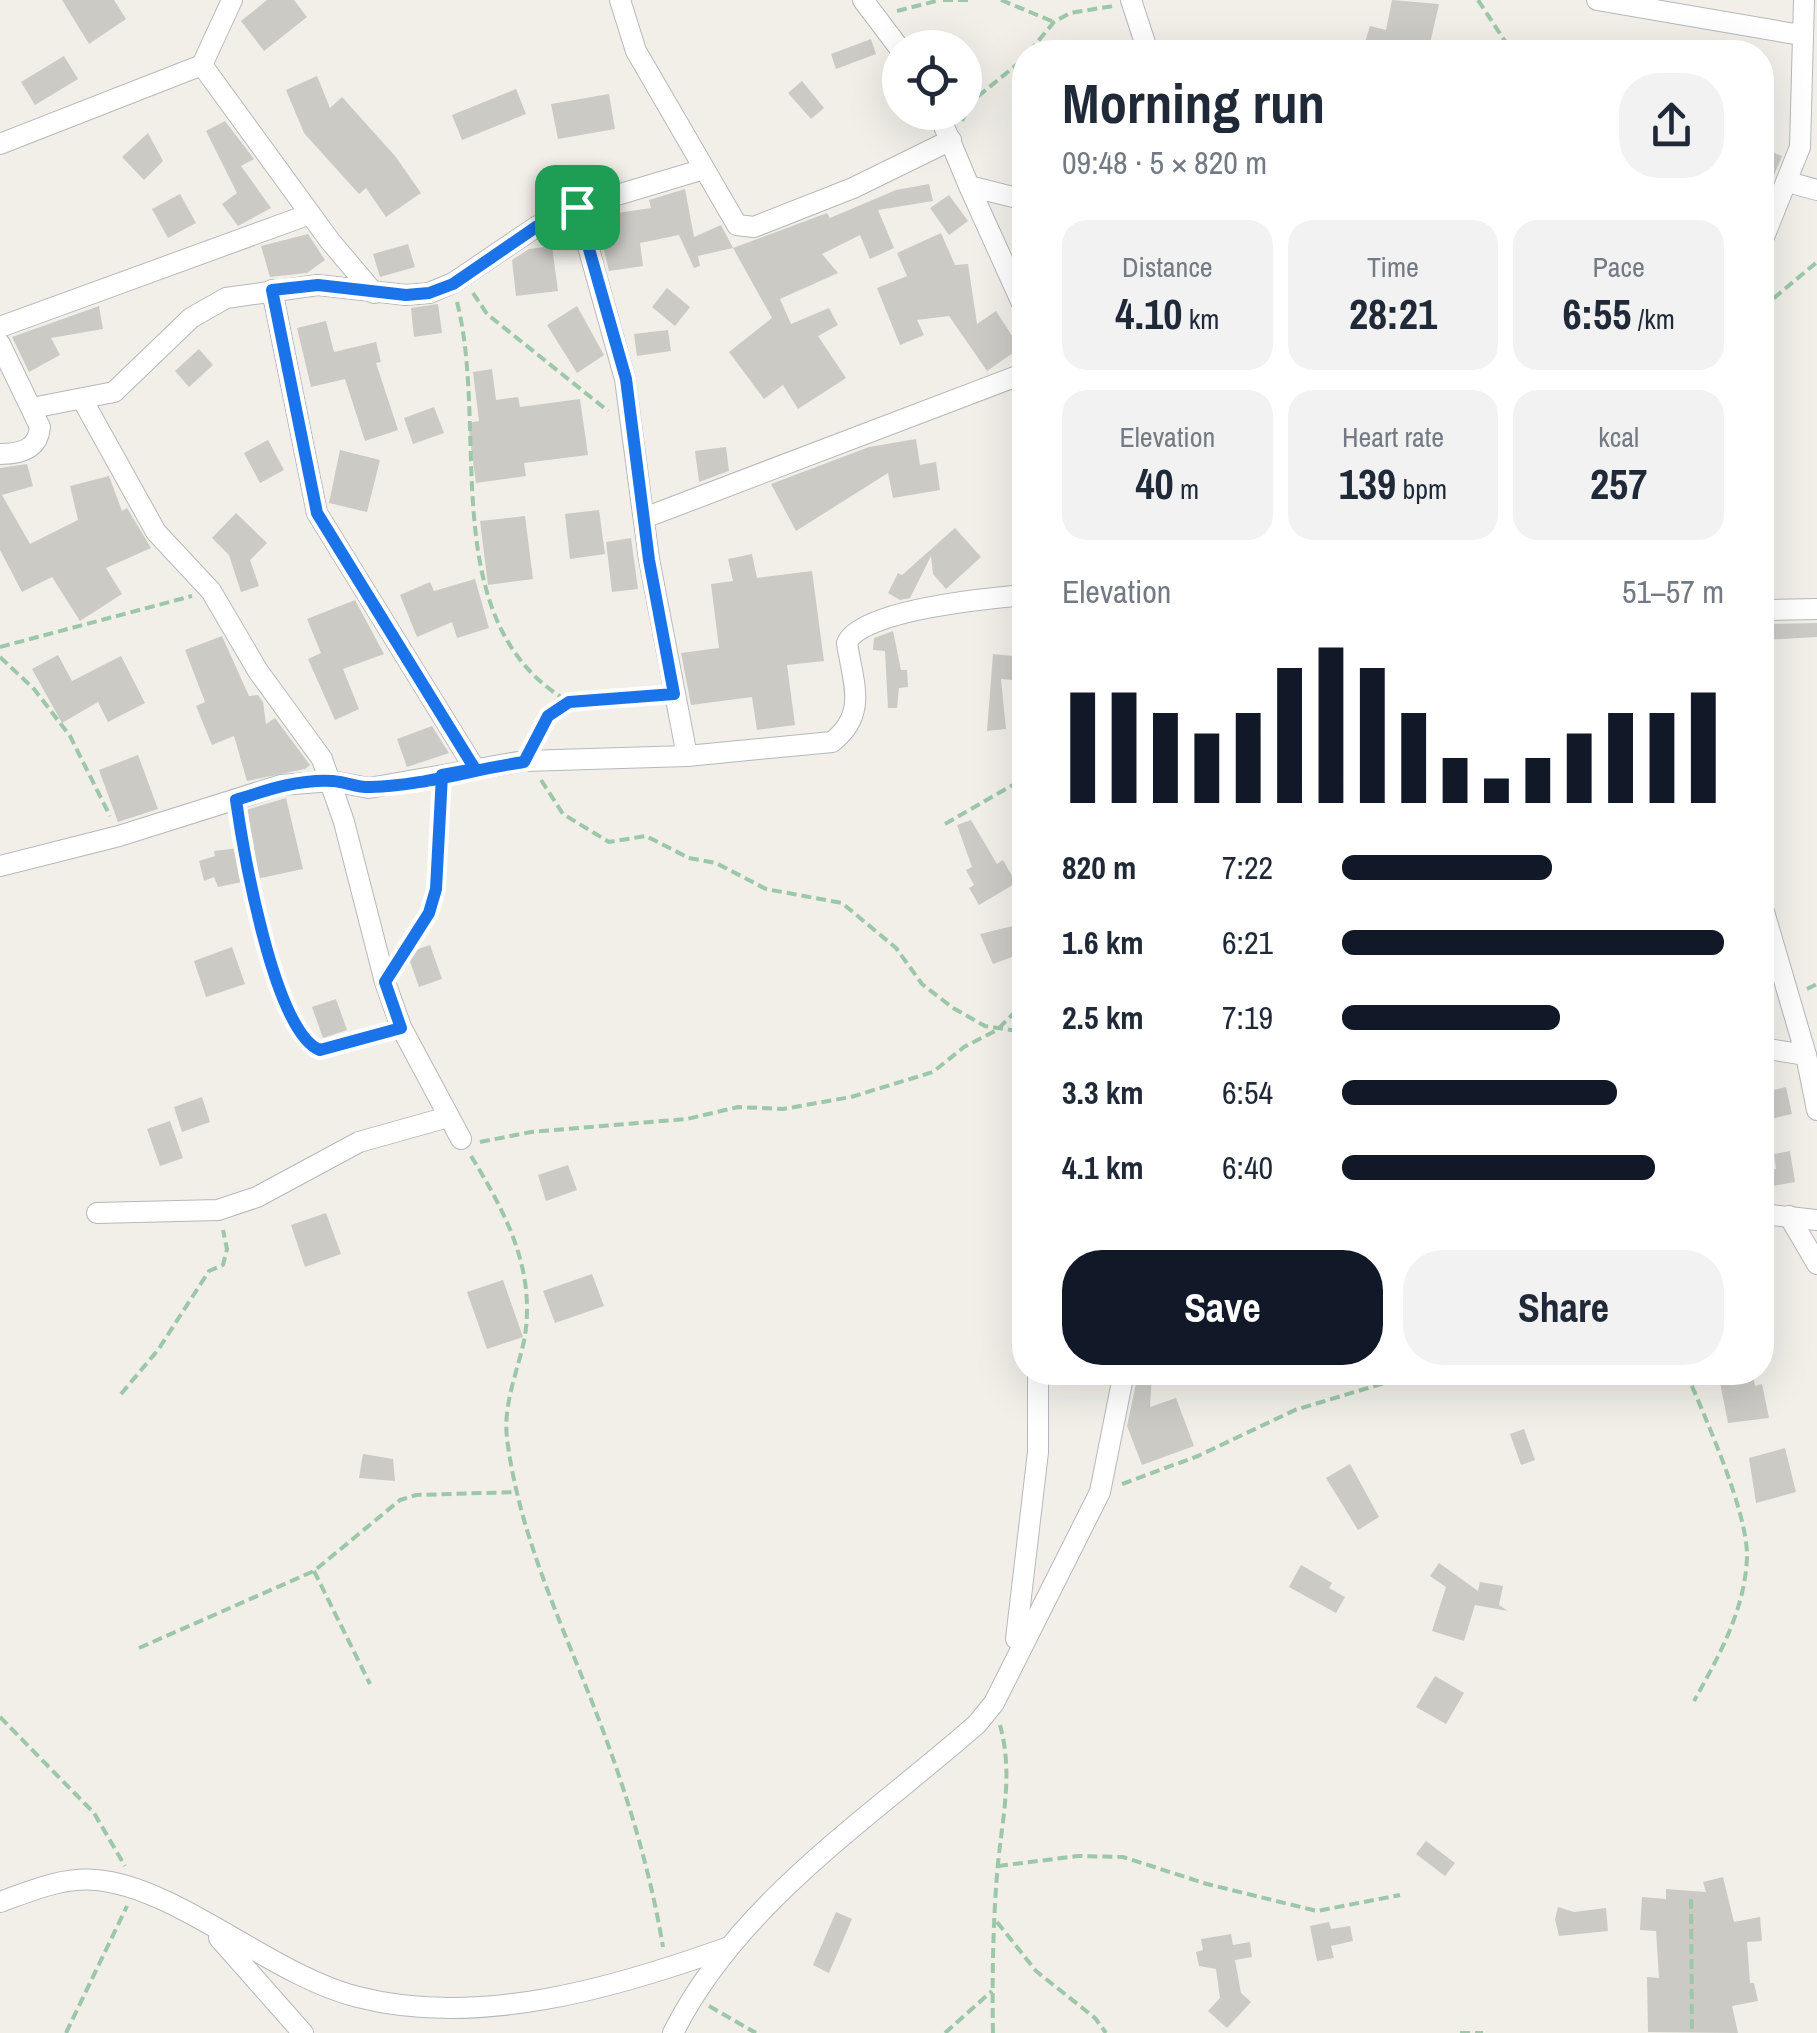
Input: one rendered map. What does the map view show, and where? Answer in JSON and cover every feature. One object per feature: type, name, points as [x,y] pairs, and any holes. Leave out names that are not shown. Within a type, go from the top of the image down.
[{"type":"street","points":[[0,144],[182,77],[202,66],[232,0]]},
{"type":"street","points":[[620,0],[636,51],[732,223],[754,227],[853,188],[951,140]]},
{"type":"street","points":[[1129,0],[1144,40]]},
{"type":"street","points":[[1597,0],[1801,35]]},
{"type":"street","points":[[1774,212],[1800,147],[1804,0]]},
{"type":"street","points":[[870,8],[886,30]]},
{"type":"street","points":[[202,66],[310,214],[374,293]]},
{"type":"street","points":[[946,130],[1012,281]]},
{"type":"street","points":[[32,408],[49,401],[82,400],[124,384],[202,310],[226,298],[318,285],[374,293],[429,293],[458,280],[536,227],[577,207],[704,169]]},
{"type":"street","points":[[1788,182],[1817,190]]},
{"type":"street","points":[[970,186],[1012,198]]},
{"type":"street","points":[[577,207],[626,379],[644,518],[687,756]]},
{"type":"street","points":[[0,327],[310,214]]},
{"type":"street","points":[[272,290],[317,513],[475,769]]},
{"type":"street","points":[[0,344],[40,428],[36,442],[14,454],[0,454]]},
{"type":"street","points":[[644,518],[777,464],[1012,378]]},
{"type":"street","points":[[82,400],[156,532],[211,592],[258,671],[322,759],[332,781],[385,982],[401,1028],[461,1139]]},
{"type":"street","points":[[0,866],[119,836],[281,785],[332,781],[369,788],[525,762],[687,756],[832,742],[850,728],[856,704],[847,644],[860,627],[884,618],[1012,598]]},
{"type":"street","points":[[1774,610],[1817,610]]},
{"type":"street","points":[[1774,946],[1814,1080],[1817,1110]]},
{"type":"street","points":[[1774,1050],[1806,1055]]},
{"type":"street","points":[[97,1213],[218,1210],[257,1197],[359,1142],[448,1118]]},
{"type":"street","points":[[1774,1215],[1817,1220]]},
{"type":"street","points":[[1788,1216],[1817,1264]]},
{"type":"street","points":[[1013,1659],[1038,1452],[1038,1385]]},
{"type":"street","points":[[673,2033],[692,1996],[728,1947],[820,1856],[977,1724],[994,1703],[1100,1492],[1121,1385]]},
{"type":"street","points":[[0,1902],[56,1882],[94,1880],[136,1888],[355,1997],[426,2010],[524,2002],[666,1969],[728,1947]]},
{"type":"street","points":[[212,1928],[303,2033]]},
{"type":"path","points":[[870,8],[969,0]]},
{"type":"path","points":[[1001,0],[1054,22]]},
{"type":"path","points":[[1039,40],[1054,22],[1070,13],[1100,11],[1129,0]]},
{"type":"path","points":[[1478,0],[1504,40]]},
{"type":"path","points":[[951,140],[972,102],[1012,68]]},
{"type":"path","points":[[1774,298],[1817,262]]},
{"type":"path","points":[[458,280],[487,314],[613,417]]},
{"type":"path","points":[[458,280],[468,342],[468,448],[492,615],[518,660],[543,687],[569,702]]},
{"type":"path","points":[[0,648],[211,592]]},
{"type":"path","points":[[0,657],[34,689],[70,736],[119,836]]},
{"type":"path","points":[[674,694],[569,702],[548,716],[525,762],[563,814],[609,842],[646,836],[689,858],[716,863],[766,890],[850,906],[904,956],[936,996],[997,1030],[1012,1031]]},
{"type":"path","points":[[385,982],[429,913],[436,889],[442,775]]},
{"type":"path","points":[[945,824],[1012,785]]},
{"type":"path","points":[[236,800],[263,941],[304,1040],[320,1050],[401,1028]]},
{"type":"path","points":[[461,1139],[478,1143],[531,1132],[687,1119],[738,1107],[783,1109],[850,1097],[932,1072],[964,1047],[997,1030],[1012,1015]]},
{"type":"path","points":[[461,1139],[506,1216],[529,1298],[507,1406],[507,1436],[518,1492],[551,1603],[633,1816],[654,1892],[666,1969]]},
{"type":"path","points":[[121,1394],[158,1350],[209,1271],[225,1262],[227,1249],[218,1210]]},
{"type":"path","points":[[1100,1492],[1198,1456],[1296,1410],[1378,1385]]},
{"type":"path","points":[[1691,1385],[1716,1448],[1746,1557],[1731,1636],[1694,1701]]},
{"type":"path","points":[[139,1648],[314,1571],[400,1500],[416,1495],[518,1492]]},
{"type":"path","points":[[314,1571],[370,1684]]},
{"type":"path","points":[[993,2033],[998,1866],[1008,1756],[994,1703]]},
{"type":"path","points":[[0,1717],[94,1813],[136,1888],[66,2033]]},
{"type":"path","points":[[998,1866],[1078,1856],[1123,1858],[1317,1911],[1400,1895]]},
{"type":"path","points":[[1691,1899],[1692,2033]]},
{"type":"path","points":[[997,1922],[1036,1971],[1096,2018],[1106,2033]]},
{"type":"path","points":[[945,2033],[992,1991]]},
{"type":"path","points":[[692,1996],[756,2033]]},
{"type":"path","points":[[1460,2033],[1483,2033]]},
{"type":"building","points":[[62,0],[114,0],[126,19],[89,44]]},
{"type":"building","points":[[267,0],[294,0],[307,17],[264,51],[241,21]]},
{"type":"building","points":[[1392,0],[1439,4],[1431,40],[1366,40],[1370,26],[1386,30]]},
{"type":"building","points":[[871,39],[876,54],[836,69],[831,54]]},
{"type":"building","points":[[64,56],[78,79],[35,105],[21,82]]},
{"type":"building","points":[[317,76],[330,108],[342,97],[395,156],[421,193],[386,217],[366,188],[359,194],[304,133],[286,90]]},
{"type":"building","points":[[802,81],[824,108],[811,119],[788,93]]},
{"type":"building","points":[[516,89],[526,114],[462,140],[452,115]]},
{"type":"building","points":[[609,94],[615,129],[558,139],[551,104]]},
{"type":"building","points":[[225,121],[254,159],[241,166],[271,208],[238,226],[222,204],[237,193],[206,131]]},
{"type":"building","points":[[148,133],[163,161],[144,180],[122,157]]},
{"type":"building","points":[[1774,153],[1782,156],[1774,175]]},
{"type":"building","points":[[929,184],[933,201],[878,210],[894,248],[870,259],[860,235],[822,254],[838,273],[780,299],[791,324],[829,308],[838,325],[818,336],[846,378],[798,409],[783,385],[764,399],[729,352],[772,318],[733,248],[827,213],[830,218],[896,190]]},
{"type":"building","points":[[685,189],[694,237],[721,225],[733,248],[698,256],[700,266],[694,268],[679,235],[640,243],[643,266],[609,271],[596,216],[651,208],[649,200]]},
{"type":"building","points":[[180,194],[196,223],[168,238],[152,209]]},
{"type":"building","points":[[949,195],[968,221],[949,235],[930,208]]},
{"type":"building","points":[[941,233],[955,265],[968,264],[977,324],[996,311],[1012,336],[1012,354],[987,371],[949,316],[917,320],[924,335],[900,345],[877,288],[907,276],[897,253]]},
{"type":"building","points":[[308,234],[325,260],[307,273],[270,277],[261,246]]},
{"type":"building","points":[[408,244],[415,267],[380,277],[373,254]]},
{"type":"building","points":[[552,246],[558,291],[516,296],[512,260],[529,249]]},
{"type":"building","points":[[667,288],[690,307],[675,326],[652,307]]},
{"type":"building","points":[[438,304],[442,333],[414,337],[411,308]]},
{"type":"building","points":[[99,306],[103,329],[51,338],[60,355],[29,372],[12,337]]},
{"type":"building","points":[[577,306],[604,355],[577,373],[547,325]]},
{"type":"building","points":[[326,321],[334,352],[376,342],[381,362],[376,363],[398,430],[365,441],[345,379],[311,387],[297,328]]},
{"type":"building","points":[[668,330],[671,351],[637,356],[634,334]]},
{"type":"building","points":[[199,349],[213,365],[189,387],[175,371]]},
{"type":"building","points":[[492,369],[496,400],[518,397],[520,407],[580,399],[588,455],[524,463],[526,476],[476,483],[468,423],[479,421],[473,372]]},
{"type":"building","points":[[434,407],[444,433],[413,444],[404,418]]},
{"type":"building","points":[[916,439],[920,465],[936,462],[940,490],[893,498],[888,473],[796,531],[771,484],[869,447]]},
{"type":"building","points":[[268,440],[284,470],[260,483],[244,453]]},
{"type":"building","points":[[726,447],[729,471],[699,482],[695,451]]},
{"type":"building","points":[[340,450],[380,460],[367,512],[329,503]]},
{"type":"building","points":[[27,464],[33,486],[2,495],[30,544],[78,520],[70,486],[109,476],[122,511],[127,508],[151,548],[106,568],[122,594],[80,621],[52,577],[22,592],[0,550],[0,468]]},
{"type":"building","points":[[599,510],[605,554],[570,559],[565,514]]},
{"type":"building","points":[[236,513],[267,543],[250,560],[259,586],[241,592],[229,555],[212,538]]},
{"type":"building","points":[[525,516],[533,579],[488,585],[480,521]]},
{"type":"building","points":[[955,528],[981,557],[946,589],[933,574],[931,556],[910,598],[900,600],[888,593],[898,573],[902,575]]},
{"type":"building","points":[[631,538],[638,589],[612,592],[606,542]]},
{"type":"building","points":[[752,554],[757,578],[812,571],[824,661],[787,665],[795,725],[757,730],[752,697],[691,705],[681,653],[719,648],[711,584],[733,581],[728,559]]},
{"type":"building","points":[[475,579],[489,628],[457,638],[452,622],[417,637],[400,595],[430,582],[434,591]]},
{"type":"building","points":[[355,600],[384,654],[343,669],[359,709],[335,720],[308,659],[321,653],[307,619]]},
{"type":"building","points":[[1817,623],[1817,637],[1774,639],[1774,624]]},
{"type":"building","points":[[893,631],[901,670],[907,670],[908,687],[899,688],[897,708],[888,708],[885,651],[873,650],[874,638]]},
{"type":"building","points":[[222,636],[249,696],[258,695],[263,702],[266,724],[275,718],[310,765],[305,769],[247,781],[234,736],[212,745],[196,706],[205,702],[185,650]]},
{"type":"building","points":[[993,654],[1012,656],[1012,680],[1001,679],[1006,729],[987,731]]},
{"type":"building","points":[[58,655],[72,681],[121,656],[145,703],[108,722],[98,702],[62,723],[32,669]]},
{"type":"building","points":[[432,726],[449,753],[407,767],[397,739]]},
{"type":"building","points":[[138,755],[158,809],[118,822],[99,770]]},
{"type":"building","points":[[286,798],[303,869],[218,887],[214,877],[204,881],[199,861],[215,856],[214,851],[254,846],[246,810]]},
{"type":"building","points":[[971,820],[997,864],[1003,860],[1012,876],[1012,885],[979,905],[969,888],[974,885],[966,870],[972,867],[957,825]]},
{"type":"building","points":[[1012,926],[1012,957],[993,964],[980,934]]},
{"type":"building","points":[[430,945],[442,979],[419,987],[407,953]]},
{"type":"building","points":[[232,947],[245,984],[206,997],[194,961]]},
{"type":"building","points":[[336,999],[347,1030],[323,1038],[312,1007]]},
{"type":"building","points":[[1786,1087],[1792,1114],[1774,1118],[1774,1090]]},
{"type":"building","points":[[202,1097],[210,1122],[182,1132],[174,1107]]},
{"type":"building","points":[[170,1121],[183,1158],[160,1166],[147,1129]]},
{"type":"building","points":[[1790,1151],[1795,1182],[1774,1186],[1774,1154]]},
{"type":"building","points":[[568,1165],[577,1190],[546,1201],[538,1175]]},
{"type":"building","points":[[326,1213],[341,1254],[305,1267],[291,1225]]},
{"type":"building","points":[[592,1274],[604,1306],[555,1323],[543,1291]]},
{"type":"building","points":[[503,1280],[523,1337],[487,1349],[467,1292]]},
{"type":"building","points":[[1136,1385],[1151,1385],[1150,1407],[1176,1398],[1194,1446],[1142,1465],[1127,1426]]},
{"type":"building","points":[[1721,1385],[1762,1385],[1769,1418],[1728,1423]]},
{"type":"building","points":[[1524,1429],[1535,1460],[1521,1465],[1510,1434]]},
{"type":"building","points":[[1785,1448],[1796,1492],[1756,1503],[1749,1458]]},
{"type":"building","points":[[363,1454],[393,1459],[395,1481],[359,1478]]},
{"type":"building","points":[[1350,1464],[1379,1517],[1358,1530],[1326,1478]]},
{"type":"building","points":[[1439,1563],[1478,1591],[1480,1582],[1503,1586],[1499,1605],[1508,1611],[1475,1605],[1464,1641],[1432,1631],[1446,1587],[1430,1576]]},
{"type":"building","points":[[1301,1565],[1332,1583],[1329,1588],[1345,1597],[1336,1613],[1289,1587]]},
{"type":"building","points":[[1435,1676],[1464,1693],[1446,1724],[1416,1707]]},
{"type":"building","points":[[1426,1841],[1455,1863],[1445,1876],[1416,1854]]},
{"type":"building","points":[[1723,1877],[1734,1922],[1760,1917],[1762,1941],[1747,1942],[1750,1983],[1754,1983],[1758,2001],[1732,2006],[1738,2033],[1648,2032],[1647,1977],[1659,1978],[1656,1931],[1640,1930],[1642,1897],[1666,1899],[1666,1889],[1706,1892],[1703,1882]]},
{"type":"building","points":[[1558,1907],[1574,1912],[1606,1908],[1608,1931],[1559,1936],[1555,1919]]},
{"type":"building","points":[[836,1912],[852,1919],[829,1973],[813,1965]]},
{"type":"building","points":[[1329,1922],[1331,1929],[1350,1926],[1353,1941],[1331,1946],[1334,1958],[1317,1961],[1310,1926]]},
{"type":"building","points":[[1231,1934],[1233,1945],[1250,1942],[1252,1957],[1235,1960],[1241,1993],[1251,2002],[1227,2028],[1208,2011],[1220,1998],[1216,1969],[1199,1966],[1196,1952],[1203,1950],[1201,1939]]},
{"type":"route","points":[[577,207],[536,227],[453,284],[429,293],[374,293],[318,285],[272,290],[317,513],[475,769],[442,775],[436,889],[429,913],[385,982],[401,1028],[320,1050],[304,1040],[263,941],[236,800],[281,785],[332,781],[369,788],[475,769],[524,762],[548,716],[569,702],[674,694],[649,560],[626,379],[577,207]]}]
